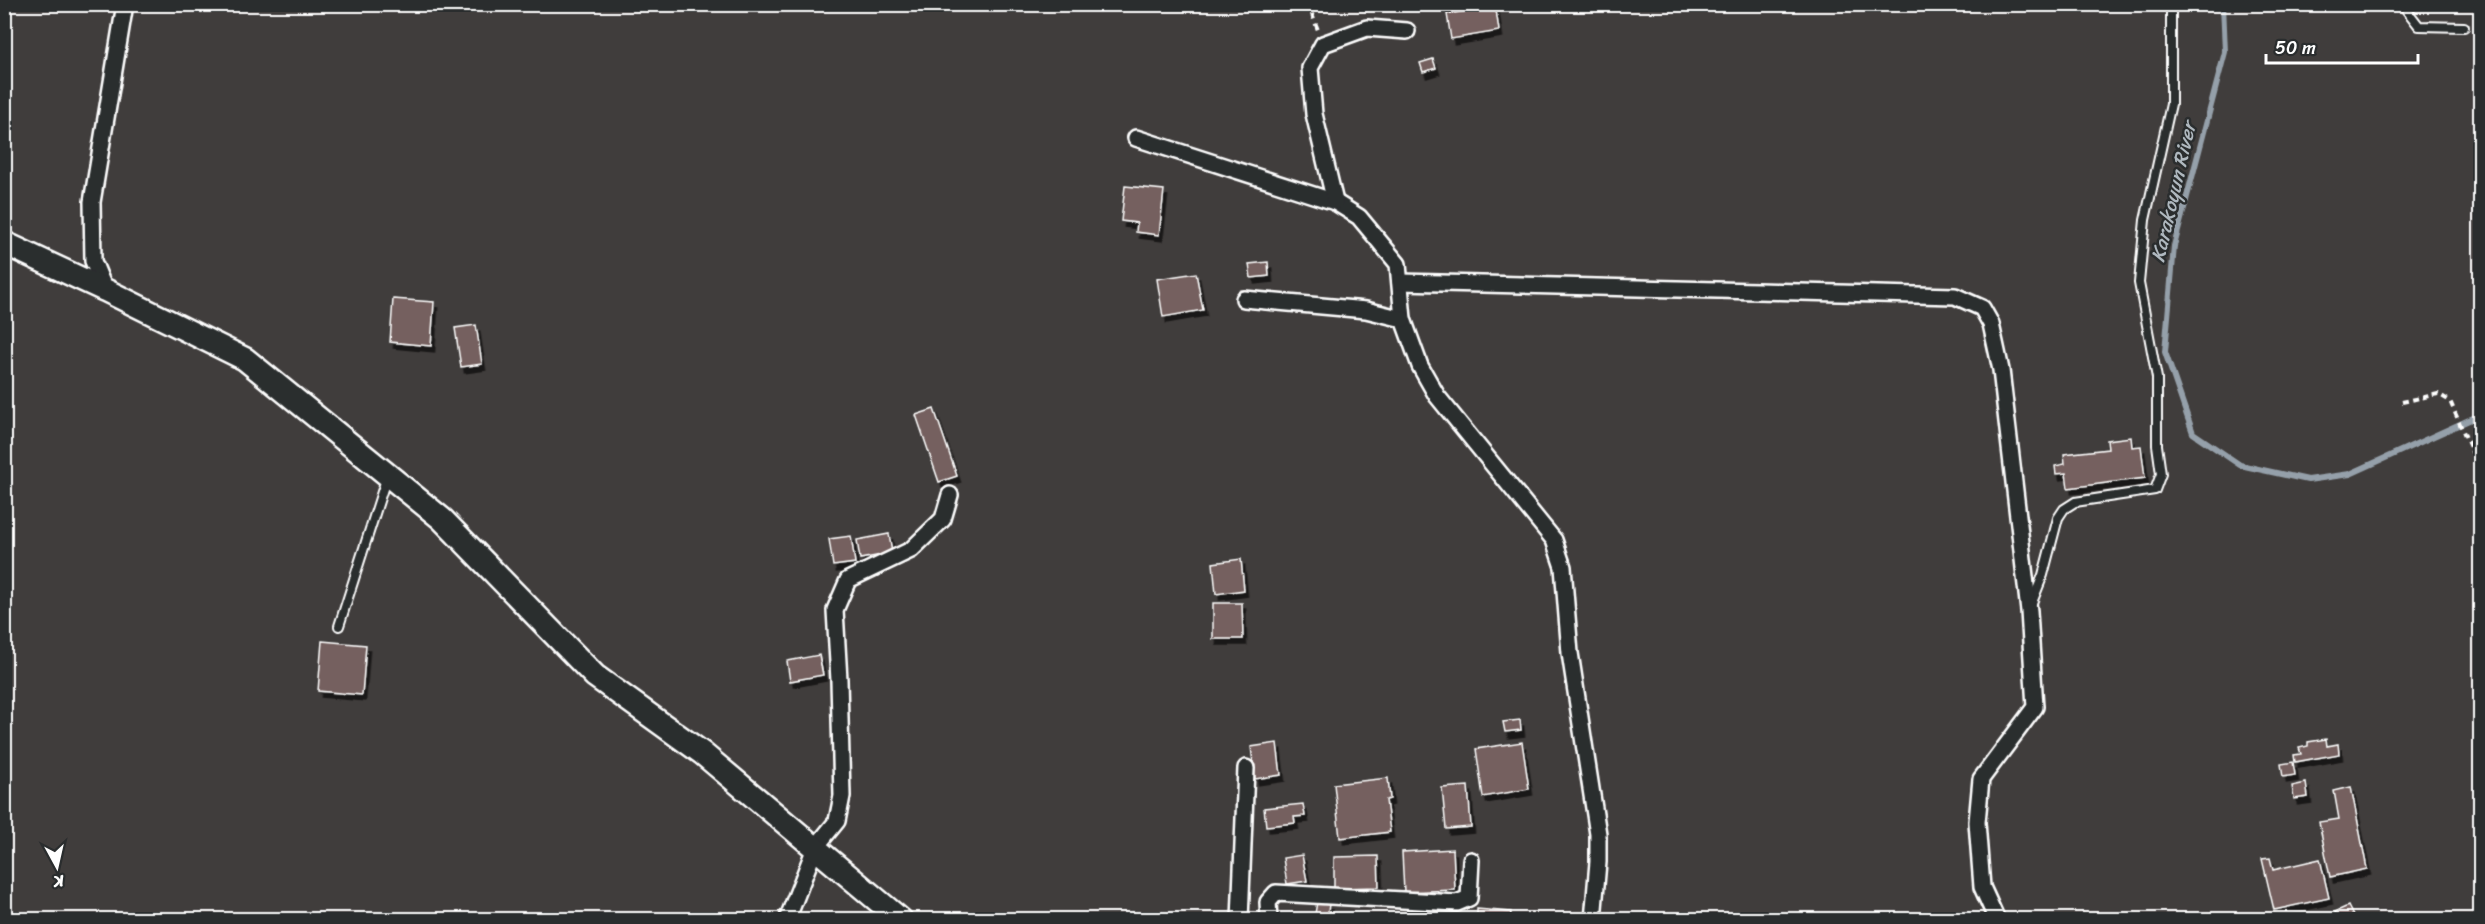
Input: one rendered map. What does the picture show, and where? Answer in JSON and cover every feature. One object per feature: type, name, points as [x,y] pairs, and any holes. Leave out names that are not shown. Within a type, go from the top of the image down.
[{"type":"street","points":[[105,290],[93,261],[92,202],[124,4]]},
{"type":"street","points":[[1335,202],[1314,114],[1310,68],[1323,44],[1368,28],[1407,31]]},
{"type":"street","points":[[1136,138],[1335,202],[1359,217],[1398,264],[1403,319],[1420,366],[1437,396],[1554,540],[1563,567],[1570,653],[1598,834],[1593,920]]},
{"type":"street","points":[[4,243],[245,359],[442,519],[595,676],[702,753],[901,920]]},
{"type":"street","points":[[1400,282],[1956,296],[1982,308],[1991,324],[2001,369],[2029,611],[2035,707],[1981,778],[1977,822],[1982,887],[1997,920]]},
{"type":"street","points":[[1244,299],[1366,310],[1403,319]]},
{"type":"street","points":[[787,920],[815,848],[837,821],[842,796],[839,680],[834,610],[848,580],[911,550],[943,519],[950,495]]},
{"type":"street","points":[[1240,920],[1246,768]]},
{"type":"street","points":[[1269,920],[1268,902],[1276,893],[1457,903],[1469,898],[1471,860]]},
{"type":"lane","points":[[2029,611],[2043,576],[2058,518],[2064,509],[2075,502],[2156,490],[2161,474],[2157,445],[2157,378],[2139,283],[2145,220],[2171,104],[2171,4]]},
{"type":"lane","points":[[2402,4],[2419,26],[2464,27]]},
{"type":"lane","points":[[339,626],[387,474]]},
{"type":"path","points":[[1308,4],[1323,44]]},
{"type":"path","points":[[2402,402],[2438,394],[2450,401],[2472,452],[2481,458]]},
{"type":"building","points":[[1466,4],[1495,4],[1499,31],[1451,39],[1447,14],[1467,11]]},
{"type":"building","points":[[1433,59],[1436,68],[1423,72],[1420,63]]},
{"type":"building","points":[[1125,186],[1164,190],[1159,235],[1136,232],[1137,223],[1121,221]]},
{"type":"building","points":[[1268,262],[1269,276],[1251,278],[1249,264]]},
{"type":"building","points":[[1196,273],[1203,310],[1163,317],[1157,279]]},
{"type":"building","points":[[393,299],[434,302],[431,346],[390,342]]},
{"type":"building","points":[[476,325],[482,364],[461,367],[455,328]]},
{"type":"building","points":[[934,409],[957,476],[939,482],[916,415]]},
{"type":"building","points":[[2131,437],[2132,447],[2141,446],[2145,478],[2068,488],[2066,473],[2056,474],[2055,466],[2065,464],[2064,454],[2108,449],[2107,440]]},
{"type":"building","points":[[889,534],[892,553],[860,559],[857,540]]},
{"type":"building","points":[[851,536],[855,563],[833,566],[829,539]]},
{"type":"building","points":[[1241,559],[1244,590],[1216,594],[1213,563]]},
{"type":"building","points":[[1213,603],[1242,603],[1243,639],[1213,639]]},
{"type":"building","points":[[322,641],[366,645],[362,695],[318,691]]},
{"type":"building","points":[[819,655],[823,675],[790,681],[787,661]]},
{"type":"building","points":[[1520,720],[1521,730],[1505,732],[1503,722]]},
{"type":"building","points":[[2326,739],[2327,746],[2338,744],[2339,754],[2295,762],[2294,755],[2301,754],[2299,748],[2308,746],[2308,742]]},
{"type":"building","points":[[1522,742],[1529,789],[1483,797],[1476,749]]},
{"type":"building","points":[[1277,743],[1281,775],[1255,779],[1251,747]]},
{"type":"building","points":[[2293,762],[2295,775],[2283,777],[2281,764]]},
{"type":"building","points":[[1388,778],[1390,799],[1386,800],[1390,832],[1340,838],[1334,784]]},
{"type":"building","points":[[2306,783],[2308,797],[2294,799],[2292,786]]},
{"type":"building","points":[[1468,786],[1471,827],[1446,829],[1442,788]]},
{"type":"building","points":[[2351,787],[2367,869],[2330,877],[2319,822],[2339,819],[2334,791]]},
{"type":"building","points":[[1303,804],[1305,816],[1294,817],[1295,823],[1266,826],[1264,808]]},
{"type":"building","points":[[1453,849],[1455,890],[1404,892],[1402,852]]},
{"type":"building","points":[[1302,855],[1307,881],[1287,884],[1283,858]]},
{"type":"building","points":[[1378,856],[1379,887],[1334,888],[1334,857]]},
{"type":"building","points":[[2270,858],[2273,870],[2320,859],[2329,898],[2274,910],[2262,859]]},
{"type":"building","points":[[1317,902],[1329,904],[1327,920],[1314,920]]},
{"type":"building","points":[[2348,906],[2355,920],[2338,920],[2335,912]]},
{"type":"building","points":[[1477,909],[1511,912],[1510,920],[1477,920]]},
{"type":"waterway","name":"Karakoyun River","points":[[2223,4],[2225,52],[2174,246],[2165,352],[2193,433],[2240,465],[2308,480],[2350,474],[2480,415]]}]
